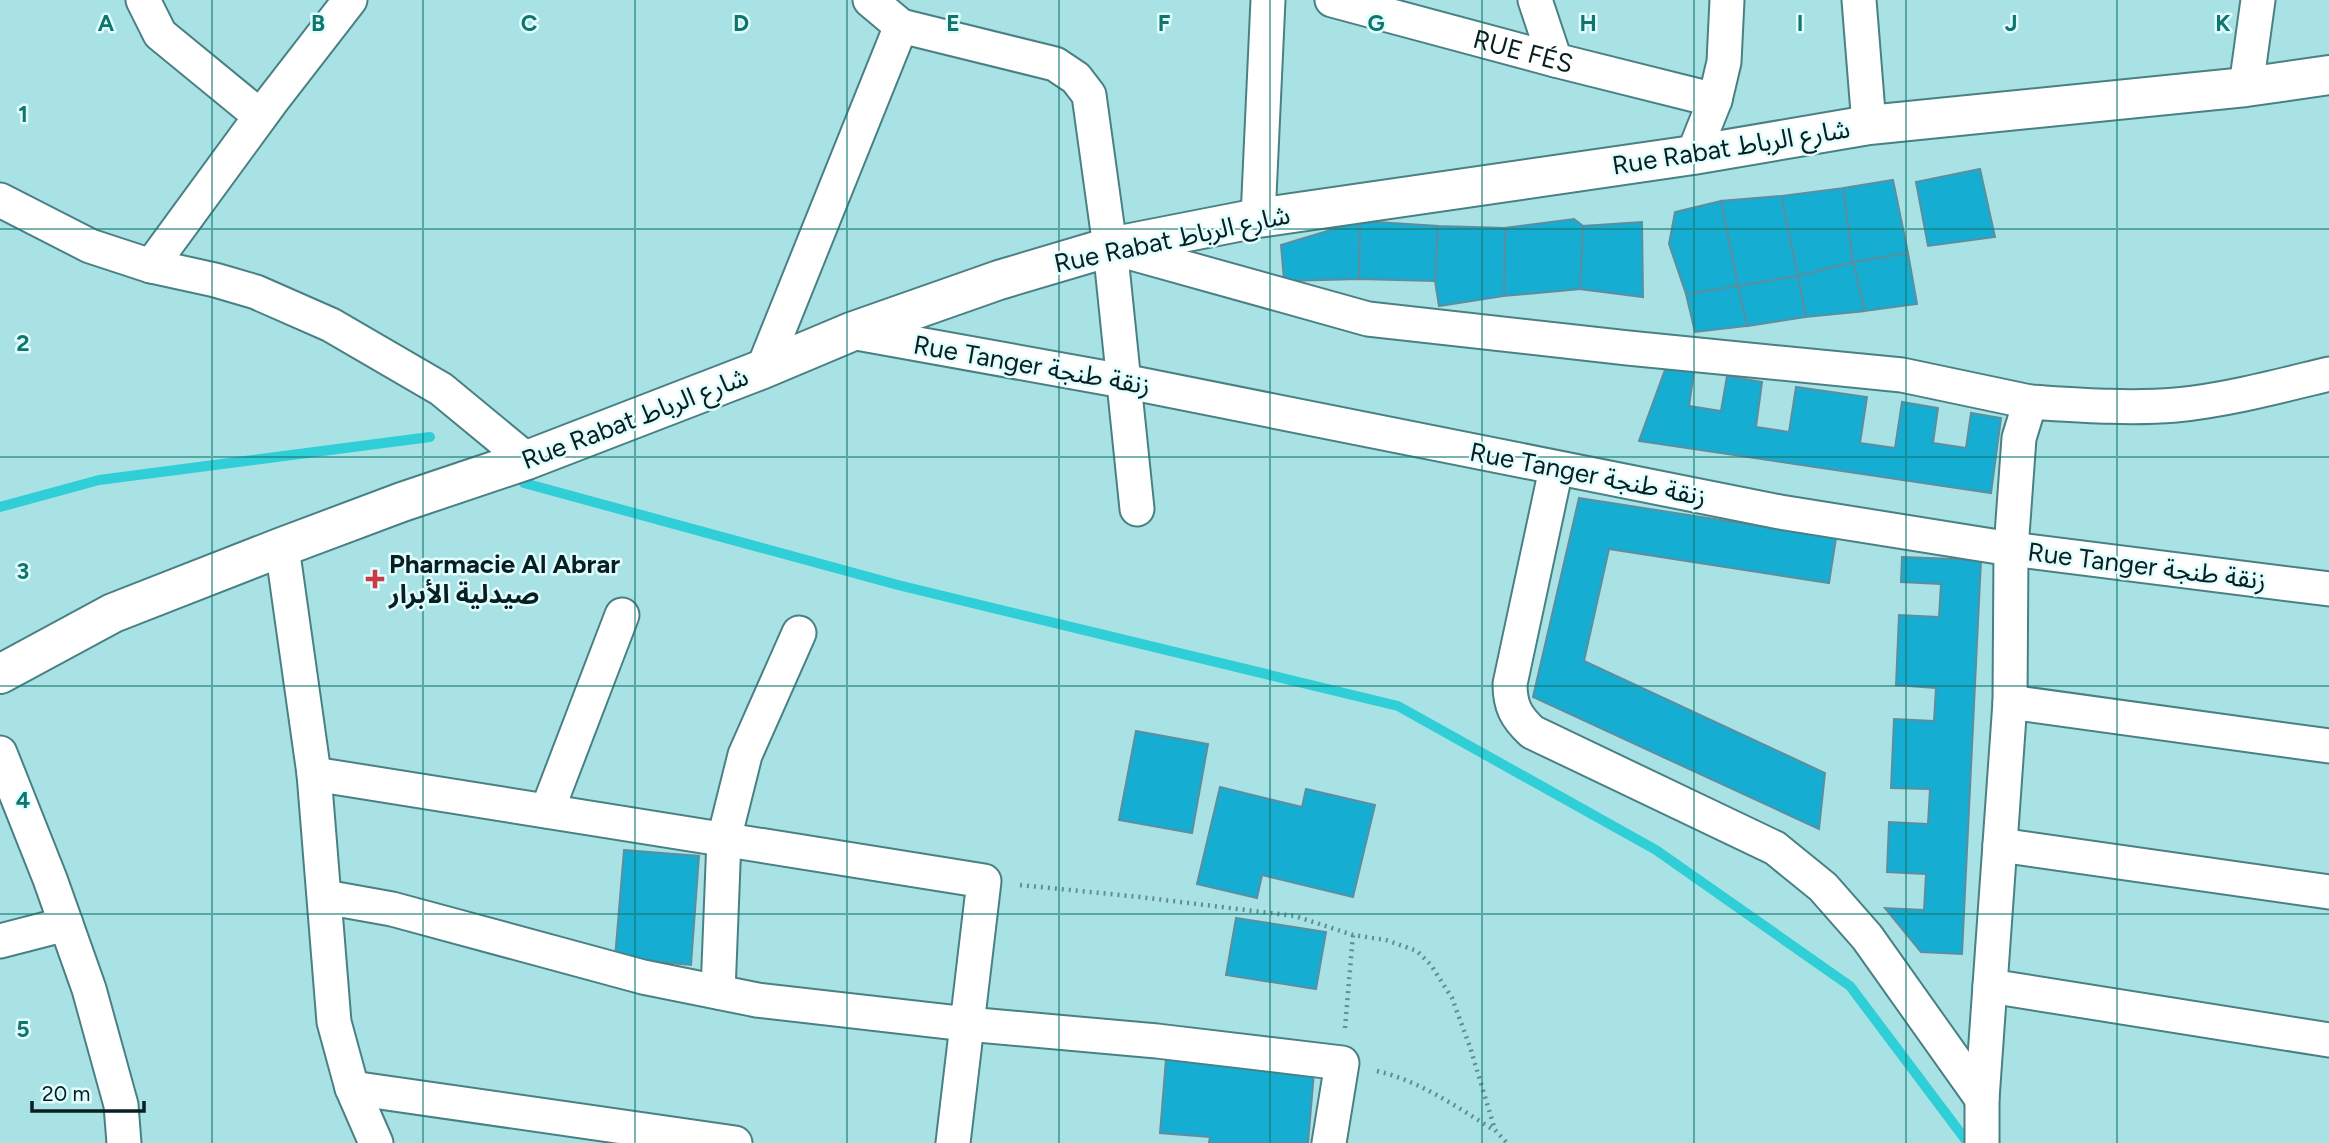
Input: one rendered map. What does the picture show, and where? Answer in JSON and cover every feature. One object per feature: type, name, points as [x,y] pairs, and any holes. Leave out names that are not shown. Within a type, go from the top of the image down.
[{"type":"street","points":[[143,0],[160,34],[260,116]]},
{"type":"street","points":[[151,266],[260,116],[350,0]]},
{"type":"street","points":[[870,0],[901,26],[1055,64],[1076,78],[1089,95],[1110,247],[1137,509]]},
{"type":"street","points":[[1258,218],[1268,0]]},
{"type":"street","points":[[1535,0],[1555,60]]},
{"type":"street","points":[[1693,155],[1715,100],[1724,62],[1727,0]]},
{"type":"street","points":[[1859,0],[1869,125]]},
{"type":"street","points":[[2246,87],[2258,0]]},
{"type":"street","name":"RUE FÉS","points":[[1336,1],[1715,100]]},
{"type":"street","points":[[763,369],[901,26]]},
{"type":"street","name":"Rue Rabat شارع الرباط","points":[[0,674],[113,613],[282,547],[401,502],[527,460],[851,332],[999,279],[1110,247],[1258,218],[1693,155],[1869,125],[2246,87],[2329,75]]},
{"type":"street","points":[[0,200],[90,246],[151,266],[256,292],[331,325],[441,390],[527,460]]},
{"type":"street","points":[[1110,247],[1368,318],[1628,348],[1902,375],[2030,402],[2176,405],[2230,397],[2329,374]]},
{"type":"street","name":"Rue Tanger زنقة طنجة","points":[[851,332],[1123,381],[1780,512],[2011,549],[2329,589]]},
{"type":"street","points":[[1982,1120],[2010,702],[2011,549],[2019,438],[2030,402]]},
{"type":"street","points":[[1556,468],[1510,684],[1510,701],[1516,717],[1532,732],[1775,848],[1824,887],[1867,937],[1982,1120]]},
{"type":"street","points":[[282,547],[314,774],[334,1022],[352,1088],[376,1143]]},
{"type":"street","points":[[547,811],[622,615]]},
{"type":"street","points":[[718,992],[723,839],[745,755],[799,633]]},
{"type":"street","points":[[2010,702],[2329,746]]},
{"type":"street","points":[[0,753],[89,989],[121,1105],[124,1143]]},
{"type":"street","points":[[314,774],[984,881],[953,1143]]},
{"type":"street","points":[[2000,845],[2329,892]]},
{"type":"street","points":[[325,897],[391,909],[643,977],[757,1000],[1342,1063],[1329,1143]]},
{"type":"street","points":[[0,941],[66,924]]},
{"type":"street","points":[[1990,986],[2329,1040]]},
{"type":"street","points":[[352,1088],[735,1143]]},
{"type":"path","points":[[984,881],[1295,916],[1417,951],[1432,965],[1452,998],[1495,1130]]},
{"type":"path","points":[[1353,934],[1342,1063],[1392,1075],[1437,1094],[1495,1130],[1507,1143]]},
{"type":"building","points":[[1980,169],[1995,237],[1928,246],[1916,182]]},
{"type":"building","points":[[1893,180],[1908,253],[1853,262],[1843,188]]},
{"type":"building","points":[[1843,188],[1853,262],[1798,276],[1781,196]]},
{"type":"building","points":[[1781,196],[1798,276],[1738,286],[1721,201]]},
{"type":"building","points":[[1721,201],[1738,286],[1686,294],[1669,244],[1675,212]]},
{"type":"building","points":[[1574,219],[1583,226],[1580,289],[1504,296],[1505,228]]},
{"type":"building","points":[[1360,221],[1359,279],[1284,281],[1281,245]]},
{"type":"building","points":[[1360,221],[1438,226],[1435,281],[1359,279]]},
{"type":"building","points":[[1642,222],[1643,297],[1580,289],[1583,226]]},
{"type":"building","points":[[1438,226],[1505,228],[1504,296],[1439,306],[1435,281]]},
{"type":"building","points":[[1908,253],[1917,304],[1865,311],[1853,262]]},
{"type":"building","points":[[1853,262],[1865,311],[1806,317],[1798,276]]},
{"type":"building","points":[[1798,276],[1806,317],[1747,326],[1738,286]]},
{"type":"building","points":[[1738,286],[1747,326],[1695,332],[1686,294]]},
{"type":"building","points":[[1666,367],[1694,371],[1689,406],[1721,411],[1727,376],[1762,382],[1756,427],[1789,432],[1796,387],[1867,397],[1860,443],[1895,448],[1902,402],[1938,408],[1933,443],[1966,448],[1971,413],[2001,418],[1991,493],[1639,441]]},
{"type":"building","points":[[1579,498],[1836,538],[1829,583],[1609,549],[1584,661],[1825,773],[1819,829],[1533,697]]},
{"type":"building","points":[[1902,557],[1981,560],[1962,954],[1921,952],[1885,908],[1924,910],[1926,874],[1887,872],[1889,822],[1928,824],[1930,789],[1891,788],[1894,719],[1934,721],[1936,688],[1896,685],[1899,615],[1939,617],[1941,584],[1901,582]]},
{"type":"building","points":[[1136,731],[1208,744],[1192,833],[1119,820]]},
{"type":"building","points":[[1220,787],[1302,807],[1306,789],[1375,805],[1353,897],[1262,875],[1257,898],[1197,884]]},
{"type":"building","points":[[624,850],[699,856],[691,965],[615,958]]},
{"type":"building","points":[[1236,918],[1326,932],[1316,989],[1226,975]]},
{"type":"building","points":[[1166,1059],[1314,1072],[1308,1143],[1209,1143],[1210,1137],[1160,1133]]},
{"type":"waterway","points":[[0,507],[99,480],[430,437]]},
{"type":"waterway","points":[[524,483],[898,585],[1398,706],[1656,850],[1850,986],[1968,1143]]},
{"type":"place","name":"Pharmacie Al Abrar صيدلية الأبرار","points":[[375,579]]}]
